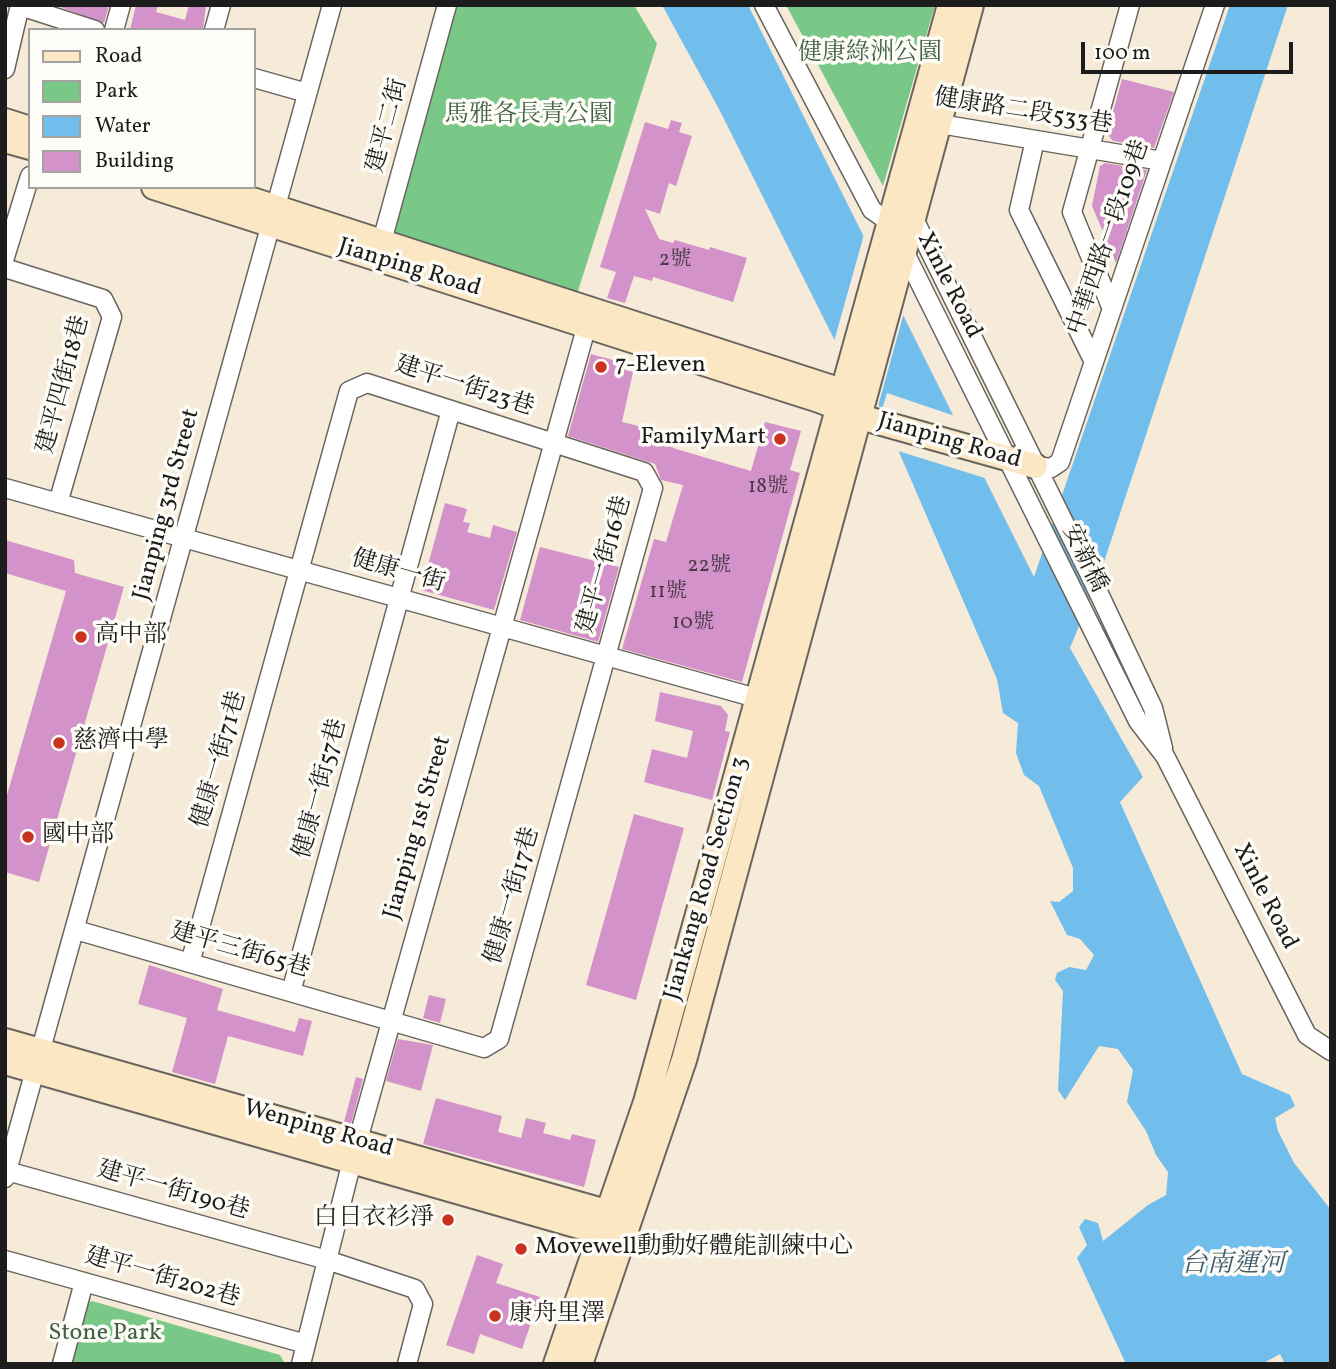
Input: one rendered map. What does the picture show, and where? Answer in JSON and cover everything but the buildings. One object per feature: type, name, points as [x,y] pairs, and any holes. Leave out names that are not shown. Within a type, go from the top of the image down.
[{"type":"street","points":[[5,69],[20,5],[89,28]]},
{"type":"street","points":[[115,28],[121,5]]},
{"type":"street","points":[[215,28],[221,5]]},
{"type":"street","name":"Jianping 3rd Street","points":[[6,1175],[332,5]]},
{"type":"street","name":"建平二街","points":[[379,250],[447,5]]},
{"type":"street","points":[[764,5],[872,210],[888,222]]},
{"type":"street","points":[[861,406],[913,217],[950,5]]},
{"type":"street","points":[[861,406],[880,258],[888,222],[971,5]]},
{"type":"street","points":[[1112,309],[1072,212],[1130,5]]},
{"type":"street","name":"中華西路一段109巷","points":[[1035,466],[1051,468],[1060,462],[1215,5]]},
{"type":"street","points":[[256,79],[307,93]]},
{"type":"street","points":[[5,121],[28,128]]},
{"type":"street","name":"健康路二段533巷","points":[[928,122],[1163,161]]},
{"type":"street","points":[[5,139],[28,146]]},
{"type":"street","points":[[1035,140],[1019,210],[1094,362]]},
{"type":"street","points":[[5,257],[28,182]]},
{"type":"street","name":"Jianping Road","points":[[162,189],[273,216],[589,316],[988,446],[1035,466]]},
{"type":"street","name":"Jianping Road","points":[[216,189],[273,216]]},
{"type":"street","name":"Xinle Road","points":[[1040,527],[988,446],[904,251],[888,222],[913,217],[1053,500]]},
{"type":"street","name":"建平四街18巷","points":[[5,268],[103,299],[112,317],[58,503]]},
{"type":"street","name":"Jianping 1st Street","points":[[301,1364],[354,1151],[589,316]]},
{"type":"street","name":"建平一街23巷","points":[[299,571],[349,391],[367,383],[644,472],[653,488]]},
{"type":"street","name":"Jiankang Road Section 3","points":[[556,1364],[646,1102],[861,406]]},
{"type":"street","name":"健康一街57巷","points":[[291,992],[451,410]]},
{"type":"street","name":"健康一街","points":[[5,488],[768,701]]},
{"type":"street","name":"建平一街16巷","points":[[606,656],[653,488]]},
{"type":"street","name":"安新橋","points":[[1053,500],[1093,581]]},
{"type":"street","name":"安新橋","points":[[1040,527],[1083,614]]},
{"type":"street","name":"健康一街71巷","points":[[190,963],[299,571]]},
{"type":"street","name":"Xinle Road","points":[[1093,581],[1153,708],[1165,756]]},
{"type":"street","name":"Xinle Road","points":[[1083,614],[1138,721],[1165,756],[1307,1035],[1331,1051]]},
{"type":"street","name":"健康一街17巷","points":[[391,1021],[484,1048],[499,1039],[606,656]]},
{"type":"street","name":"Jiankang Road Section 3","points":[[580,1364],[684,1060],[768,701]]},
{"type":"street","name":"建平三街65巷","points":[[76,930],[391,1021]]},
{"type":"street","name":"Wenping Road","points":[[5,1041],[37,1060],[628,1229]]},
{"type":"street","name":"Wenping Road","points":[[5,1062],[37,1060]]},
{"type":"street","name":"建平一街190巷","points":[[6,1175],[327,1260],[415,1289],[423,1304],[407,1364]]},
{"type":"street","name":"建平一街202巷","points":[[5,1260],[306,1345]]},
{"type":"street","points":[[62,1364],[84,1282]]},
{"type":"green space","name":"馬雅各長青公園","points":[[457,5],[634,5],[657,44],[577,294],[400,239],[394,230]]},
{"type":"green space","name":"健康綠洲公園","points":[[786,5],[935,5],[883,186]]},
{"type":"green space","name":"Stone Park","points":[[92,1301],[280,1355],[285,1364],[67,1364],[83,1305]]},
{"type":"water","name":"台南運河","points":[[662,5],[748,5],[1034,577],[1230,5],[1288,5],[1099,577],[1070,648],[1143,777],[1120,802],[1242,1074],[1290,1095],[1295,1106],[1275,1118],[1278,1131],[1294,1163],[1331,1210],[1331,1364],[1285,1364],[1280,1354],[1262,1364],[1126,1364],[1077,1258],[1087,1245],[1079,1227],[1085,1219],[1098,1223],[1103,1241],[1148,1205],[1166,1195],[1168,1172],[1127,1102],[1133,1070],[1118,1049],[1099,1046],[1065,1100],[1058,1090],[1063,991],[1055,980],[1057,973],[1069,967],[1086,970],[1094,955],[1080,939],[1067,935],[1050,901],[1059,902],[1073,891],[1073,868],[1039,786],[1024,775],[1016,753],[1018,723],[1003,713],[997,679],[877,401],[839,349],[719,109]]},
{"type":"pier","points":[[865,231],[905,309],[877,410],[833,345]]},
{"type":"pier","points":[[887,393],[958,417],[988,479],[895,450],[880,416]]},
{"type":"place","name":"7-Eleven","points":[[601,367]]},
{"type":"place","name":"FamilyMart","points":[[780,439]]},
{"type":"place","name":"高中部","points":[[81,637]]},
{"type":"place","name":"慈濟中學","points":[[59,743]]},
{"type":"place","name":"國中部","points":[[28,837]]},
{"type":"place","name":"白日衣衫淨","points":[[448,1220]]},
{"type":"place","name":"Movewell動動好體能訓練中心","points":[[521,1249]]},
{"type":"place","name":"康舟里澤","points":[[495,1316]]}]
